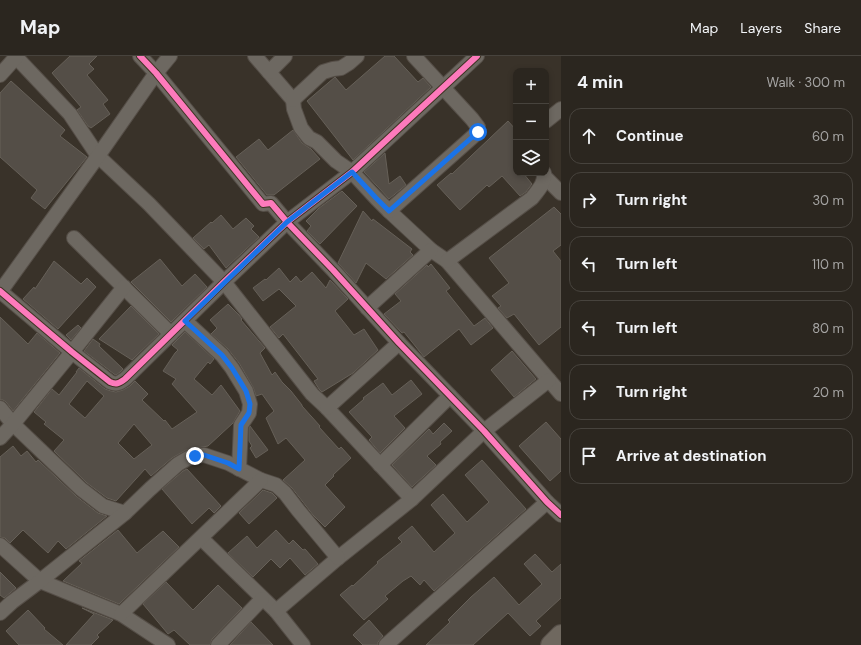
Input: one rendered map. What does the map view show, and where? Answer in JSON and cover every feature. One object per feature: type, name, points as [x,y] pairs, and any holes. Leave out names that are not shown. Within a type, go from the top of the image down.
[{"type":"street","points":[[0,75],[16,56],[70,114],[98,156],[149,204],[224,282],[312,394],[327,408],[412,499]]},
{"type":"street","points":[[140,56],[156,73],[263,204],[271,203],[399,343],[484,431],[547,502],[561,515]]},
{"type":"street","points":[[170,56],[156,73],[0,292],[72,352],[110,382],[115,384],[120,383],[125,379],[287,222],[352,172],[477,56]]},
{"type":"street","points":[[255,56],[293,100],[294,109],[301,128],[310,138],[317,142],[336,161],[352,172],[389,211],[431,250],[447,261],[561,394]]},
{"type":"street","points":[[269,72],[285,56]]},
{"type":"street","points":[[293,100],[323,72],[342,68],[357,56]]},
{"type":"street","points":[[389,211],[478,132],[478,127],[414,56]]},
{"type":"street","points":[[549,119],[561,109]]},
{"type":"street","points":[[447,261],[532,198],[542,185],[544,176]]},
{"type":"street","points":[[546,176],[561,193]]},
{"type":"street","points":[[74,238],[171,334]]},
{"type":"street","points":[[367,308],[431,250]]},
{"type":"street","points":[[0,438],[124,287]]},
{"type":"street","points":[[185,321],[222,355],[246,391],[250,404],[249,413],[241,425],[239,469]]},
{"type":"street","points":[[327,408],[399,343]]},
{"type":"street","points":[[276,611],[338,558],[412,499],[484,431],[549,380]]},
{"type":"street","points":[[380,464],[450,396]]},
{"type":"street","points":[[0,408],[13,424],[81,489],[103,506],[125,513]]},
{"type":"street","points":[[0,613],[125,513],[178,464],[190,457],[204,455],[228,463],[261,480],[276,485],[285,493],[338,558]]},
{"type":"street","points":[[121,614],[261,480]]},
{"type":"street","points":[[386,645],[547,502]]},
{"type":"street","points":[[201,538],[276,611],[303,645]]},
{"type":"street","points":[[0,545],[40,581],[121,614],[168,645]]},
{"type":"street","points":[[218,645],[262,599]]},
{"type":"street","points":[[551,645],[561,635]]},
{"type":"building","points":[[70,56],[97,56],[89,64],[94,69],[87,75],[108,100],[103,104],[110,114],[91,128],[77,110],[81,107],[52,73]]},
{"type":"building","points":[[385,56],[394,56],[418,82],[423,78],[431,87],[353,160],[307,101],[335,77],[346,90]]},
{"type":"building","points":[[11,81],[65,130],[60,136],[87,157],[45,209],[31,198],[37,190],[0,157],[0,93]]},
{"type":"building","points":[[508,121],[513,127],[513,176],[525,176],[532,184],[526,192],[520,196],[502,176],[489,187],[487,185],[460,210],[437,185],[451,173],[452,174]]},
{"type":"building","points":[[293,130],[302,143],[311,149],[320,159],[274,195],[267,195],[236,157],[259,139],[268,150]]},
{"type":"building","points":[[385,153],[389,184],[400,176],[406,185],[389,199],[364,172]]},
{"type":"building","points":[[342,191],[357,206],[320,244],[307,231],[311,226],[306,221],[319,208]]},
{"type":"building","points":[[554,207],[561,214],[561,245],[553,251],[561,261],[561,327],[539,345],[514,314],[507,318],[498,308],[501,306],[492,296],[509,283],[489,258]]},
{"type":"building","points":[[363,211],[372,221],[373,219],[412,249],[410,252],[413,255],[386,279],[366,263],[356,283],[338,263]]},
{"type":"building","points":[[221,215],[233,229],[246,218],[254,226],[251,229],[259,237],[226,268],[209,245],[204,249],[193,238]]},
{"type":"building","points":[[160,259],[182,286],[195,274],[207,287],[171,322],[131,282]]},
{"type":"building","points":[[54,261],[81,284],[87,278],[96,287],[58,329],[23,299],[34,287],[35,289]]},
{"type":"building","points":[[431,264],[450,288],[446,291],[474,326],[485,318],[493,328],[471,345],[459,329],[424,357],[404,332],[402,333],[384,314],[401,301],[395,294],[427,265],[428,267]]},
{"type":"building","points":[[279,268],[290,282],[296,276],[301,282],[312,272],[326,288],[330,280],[348,299],[335,311],[354,335],[364,329],[378,350],[353,373],[322,392],[314,381],[318,379],[283,334],[279,338],[270,327],[296,306],[279,289],[263,301],[253,288],[265,279],[266,280]]},
{"type":"building","points":[[228,304],[239,315],[242,319],[241,320],[265,348],[260,353],[272,375],[275,372],[320,426],[319,427],[339,449],[341,447],[351,458],[325,485],[345,507],[325,527],[313,515],[292,488],[283,480],[305,460],[286,438],[278,444],[266,418],[274,411],[262,394],[256,396],[253,387],[239,363],[228,349],[211,334],[217,328],[210,320]]},
{"type":"building","points":[[131,306],[159,334],[132,360],[99,339]]},
{"type":"building","points":[[0,317],[28,344],[37,333],[60,353],[13,411],[6,402],[0,400]]},
{"type":"building","points":[[78,325],[81,328],[71,340],[66,335]]},
{"type":"building","points":[[185,332],[214,359],[210,364],[208,362],[194,379],[212,395],[221,385],[240,411],[233,423],[208,446],[186,450],[172,458],[151,476],[145,469],[116,501],[107,498],[87,483],[54,451],[64,440],[44,424],[46,422],[34,412],[52,389],[59,395],[79,368],[105,389],[111,391],[116,392],[123,390],[135,381],[148,394],[142,400],[164,421],[165,420],[172,429],[197,412],[172,384],[176,379],[163,371],[178,350],[172,345]],"holes":[[[87,381],[104,396],[85,418],[69,404]],[[134,424],[152,445],[134,459],[118,443]]]},
{"type":"building","points":[[93,339],[100,344],[99,346],[123,369],[116,375],[84,351]]},
{"type":"building","points":[[512,351],[536,379],[514,397],[491,370]]},
{"type":"building","points":[[411,380],[422,394],[394,416],[405,428],[380,453],[369,440],[372,437],[349,412],[364,399],[363,398],[383,383],[392,395]]},
{"type":"building","points":[[546,422],[561,439],[561,471],[550,481],[519,446]]},
{"type":"building","points":[[444,423],[452,431],[440,442],[441,444],[427,456],[436,465],[412,487],[392,465],[429,429],[433,434]]},
{"type":"building","points":[[250,426],[268,450],[256,458],[250,448],[252,446],[249,441]]},
{"type":"building","points":[[13,446],[21,456],[27,451],[36,462],[38,460],[76,496],[98,513],[107,516],[66,549],[58,541],[48,553],[23,530],[10,543],[5,538],[0,537],[0,457]]},
{"type":"building","points":[[482,460],[526,509],[434,591],[424,580],[420,585],[411,576],[385,596],[388,599],[364,620],[340,595],[352,585],[353,586],[378,563],[377,562],[402,542],[398,538],[412,526],[434,552],[455,533],[431,505],[443,494],[467,522],[489,502],[465,475]]},
{"type":"building","points":[[187,469],[221,506],[214,513],[209,508],[192,524],[162,489]]},
{"type":"building","points":[[263,490],[272,493],[277,498],[249,524],[239,513]]},
{"type":"building","points":[[118,530],[137,553],[163,531],[179,547],[119,604],[63,581],[82,563],[79,561]]},
{"type":"building","points":[[276,530],[289,544],[293,540],[303,550],[305,549],[318,564],[305,575],[290,558],[280,568],[271,559],[253,577],[228,553],[247,536],[257,548]]},
{"type":"building","points":[[535,554],[552,572],[561,564],[561,598],[536,621],[541,626],[530,636],[508,613],[473,645],[426,645],[450,622],[448,620],[471,597],[494,577],[519,605],[542,584],[524,564]]},
{"type":"building","points":[[0,572],[16,588],[4,598],[0,595]]},
{"type":"building","points":[[166,582],[193,610],[218,585],[242,608],[212,639],[210,645],[190,645],[174,630],[168,634],[143,604]]},
{"type":"building","points":[[82,608],[113,620],[97,635],[99,637],[91,645],[66,645],[94,614]]},
{"type":"building","points":[[28,610],[45,628],[44,629],[63,645],[19,645],[6,631]]},
{"type":"building","points":[[369,620],[383,636],[378,642],[378,645],[363,645],[353,635]]},
{"type":"building","points":[[251,622],[273,645],[230,645]]},
{"type":"cycle path","points":[[140,56],[156,73],[263,204],[271,203],[399,343],[484,431],[547,502],[561,515]]},
{"type":"cycle path","points":[[0,291],[110,382],[119,382],[125,379],[287,222],[352,172],[477,56]]},
{"type":"route","points":[[195,456],[204,455],[228,463],[239,469],[241,425],[249,413],[250,404],[246,391],[222,355],[185,321],[287,222],[352,172],[389,211],[478,132]]}]
